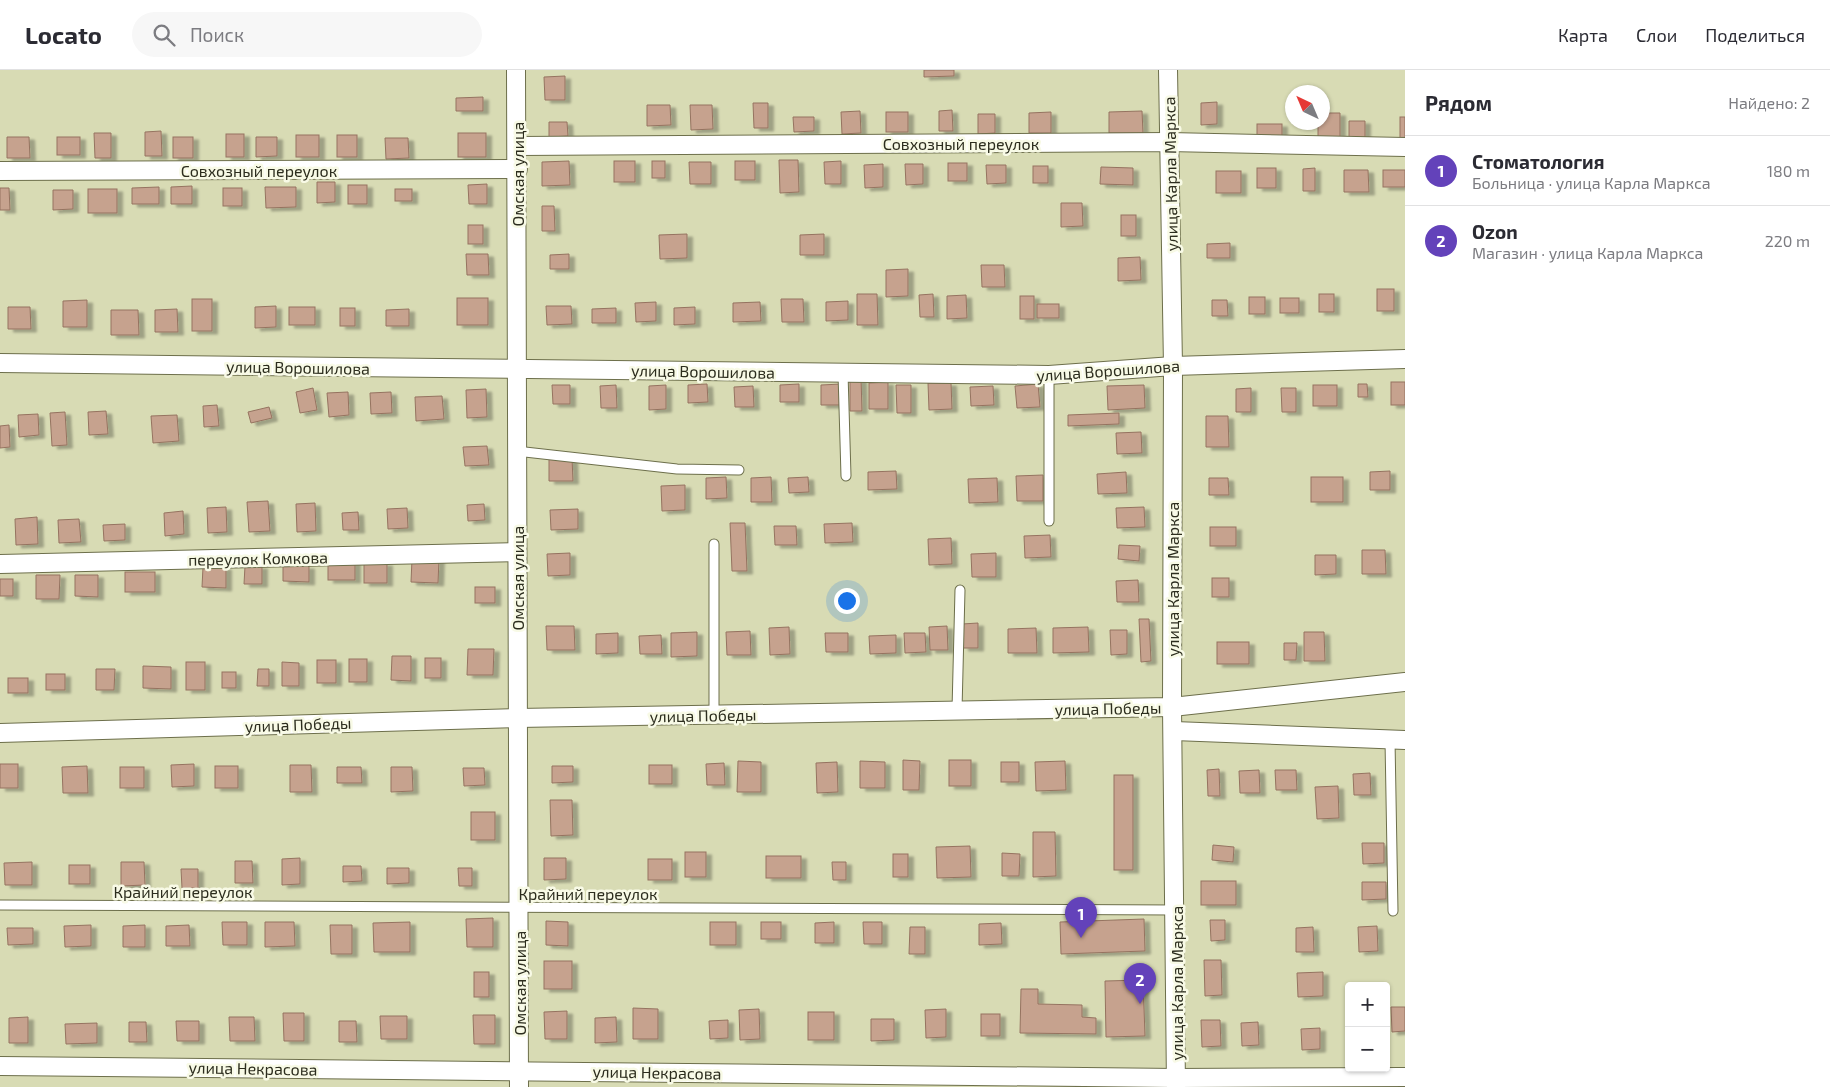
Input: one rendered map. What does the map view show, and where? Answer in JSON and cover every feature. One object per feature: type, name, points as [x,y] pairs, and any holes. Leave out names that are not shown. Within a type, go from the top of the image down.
[{"type":"street","name":"Омская улица","points":[[516,70],[518,146],[516,451],[520,1079]]},
{"type":"street","name":"улица Карла Маркса","points":[[1168,70],[1173,366],[1172,707],[1174,731],[1176,1082]]},
{"type":"street","name":"Совхозный переулок","points":[[518,146],[1169,142],[1405,146]]},
{"type":"street","name":"Совхозный переулок","points":[[0,171],[518,169]]},
{"type":"street","name":"улица Ворошилова","points":[[0,363],[1049,375],[1173,366],[1405,359]]},
{"type":"street","name":"переулок Комкова","points":[[0,564],[517,552]]},
{"type":"street","name":"улица Победы","points":[[0,732],[518,718],[1172,707],[1405,682]]},
{"type":"street","points":[[1174,731],[1398,740]]},
{"type":"street","name":"улица Некрасова","points":[[0,1066],[520,1079],[1176,1082],[1405,1077]]},
{"type":"lane","points":[[843,373],[846,476]]},
{"type":"lane","points":[[1049,375],[1049,521]]},
{"type":"lane","points":[[516,451],[677,468],[739,470]]},
{"type":"lane","points":[[714,544],[714,714]]},
{"type":"lane","points":[[957,710],[960,590]]},
{"type":"lane","points":[[1393,911],[1398,740]]},
{"type":"lane","name":"Крайний переулок","points":[[0,905],[1175,910]]},
{"type":"building","points":[[924,70],[954,70],[954,76],[924,77]]},
{"type":"building","points":[[565,76],[565,100],[545,100],[544,77]]},
{"type":"building","points":[[483,97],[483,111],[456,111],[456,98]]},
{"type":"building","points":[[1217,102],[1217,124],[1201,125],[1201,103]]},
{"type":"building","points":[[753,103],[768,103],[768,128],[754,128]]},
{"type":"building","points":[[647,105],[670,105],[671,125],[647,126]]},
{"type":"building","points":[[690,105],[712,105],[713,129],[691,130]]},
{"type":"building","points":[[952,110],[953,131],[939,131],[939,111]]},
{"type":"building","points":[[860,111],[861,133],[842,134],[841,112]]},
{"type":"building","points":[[1142,111],[1143,133],[1109,133],[1109,112]]},
{"type":"building","points":[[886,112],[908,112],[908,132],[886,132]]},
{"type":"building","points":[[1051,112],[1051,133],[1029,133],[1029,113]]},
{"type":"building","points":[[1330,113],[1340,113],[1340,139],[1318,140],[1318,130],[1330,130]]},
{"type":"building","points":[[978,114],[995,114],[995,133],[978,134]]},
{"type":"building","points":[[793,117],[814,117],[814,131],[794,132]]},
{"type":"building","points":[[1400,117],[1405,117],[1405,139],[1400,139]]},
{"type":"building","points":[[1349,121],[1365,121],[1365,139],[1349,140]]},
{"type":"building","points":[[549,122],[567,122],[568,136],[549,137]]},
{"type":"building","points":[[1257,124],[1282,124],[1282,137],[1257,137]]},
{"type":"building","points":[[161,131],[162,156],[145,156],[145,132]]},
{"type":"building","points":[[94,133],[111,133],[111,158],[95,158]]},
{"type":"building","points":[[458,133],[486,133],[486,157],[458,157]]},
{"type":"building","points":[[226,134],[244,134],[244,157],[226,157]]},
{"type":"building","points":[[296,135],[319,135],[319,157],[296,157]]},
{"type":"building","points":[[337,135],[357,135],[357,157],[337,157]]},
{"type":"building","points":[[7,137],[29,137],[30,158],[7,158]]},
{"type":"building","points":[[57,137],[80,137],[80,155],[57,155]]},
{"type":"building","points":[[173,137],[193,137],[193,158],[173,158]]},
{"type":"building","points":[[256,137],[277,137],[277,156],[256,157]]},
{"type":"building","points":[[385,138],[408,138],[409,158],[386,159]]},
{"type":"building","points":[[779,160],[798,160],[799,192],[780,193]]},
{"type":"building","points":[[569,161],[570,185],[542,186],[542,162]]},
{"type":"building","points":[[614,161],[635,161],[635,182],[614,182]]},
{"type":"building","points":[[652,161],[665,161],[665,178],[652,178]]},
{"type":"building","points":[[735,161],[755,161],[755,180],[735,180]]},
{"type":"building","points":[[841,161],[841,184],[825,184],[824,162]]},
{"type":"building","points":[[689,162],[711,162],[711,184],[690,184]]},
{"type":"building","points":[[948,163],[967,163],[967,181],[948,181]]},
{"type":"building","points":[[883,164],[883,187],[865,188],[864,165]]},
{"type":"building","points":[[905,164],[923,164],[923,184],[906,185]]},
{"type":"building","points":[[986,165],[1006,165],[1006,183],[987,184]]},
{"type":"building","points":[[1033,166],[1048,166],[1048,183],[1033,183]]},
{"type":"building","points":[[1101,167],[1133,168],[1133,185],[1100,184]]},
{"type":"building","points":[[1257,168],[1276,168],[1276,188],[1257,188]]},
{"type":"building","points":[[1315,168],[1315,191],[1303,191],[1303,169]]},
{"type":"building","points":[[1344,170],[1368,170],[1369,192],[1344,192]]},
{"type":"building","points":[[1383,170],[1405,170],[1405,187],[1383,187]]},
{"type":"building","points":[[1216,171],[1241,171],[1241,193],[1216,193]]},
{"type":"building","points":[[317,182],[335,182],[335,202],[317,203]]},
{"type":"building","points":[[487,184],[487,204],[469,204],[468,185]]},
{"type":"building","points":[[348,185],[367,185],[367,204],[348,204]]},
{"type":"building","points":[[192,186],[192,204],[171,204],[171,187]]},
{"type":"building","points":[[159,187],[159,204],[132,204],[132,188]]},
{"type":"building","points":[[265,187],[296,187],[296,207],[266,208]]},
{"type":"building","points":[[0,188],[9,188],[10,210],[0,210]]},
{"type":"building","points":[[223,188],[242,188],[242,206],[223,206]]},
{"type":"building","points":[[88,189],[117,189],[117,213],[88,213]]},
{"type":"building","points":[[395,189],[412,189],[412,201],[395,201]]},
{"type":"building","points":[[53,190],[73,190],[73,209],[53,210]]},
{"type":"building","points":[[1061,203],[1082,203],[1083,226],[1061,227]]},
{"type":"building","points":[[542,206],[554,206],[555,231],[542,231]]},
{"type":"building","points":[[1121,215],[1136,215],[1136,236],[1121,236]]},
{"type":"building","points":[[468,225],[483,225],[483,244],[468,244]]},
{"type":"building","points":[[687,234],[687,258],[660,259],[659,235]]},
{"type":"building","points":[[824,234],[824,255],[800,255],[800,235]]},
{"type":"building","points":[[1230,243],[1230,258],[1207,258],[1207,244]]},
{"type":"building","points":[[466,254],[488,254],[489,275],[467,275]]},
{"type":"building","points":[[569,254],[569,269],[550,269],[550,255]]},
{"type":"building","points":[[1140,257],[1141,280],[1118,281],[1118,258]]},
{"type":"building","points":[[981,265],[1004,265],[1005,287],[982,287]]},
{"type":"building","points":[[908,269],[908,296],[886,297],[886,270]]},
{"type":"building","points":[[1377,289],[1394,289],[1394,311],[1377,311]]},
{"type":"building","points":[[857,294],[877,294],[878,325],[857,325]]},
{"type":"building","points":[[933,294],[934,317],[920,317],[919,295]]},
{"type":"building","points":[[1319,294],[1334,294],[1334,312],[1319,312]]},
{"type":"building","points":[[966,295],[967,318],[947,319],[947,296]]},
{"type":"building","points":[[1020,296],[1034,296],[1034,319],[1020,319]]},
{"type":"building","points":[[1249,297],[1265,297],[1265,314],[1249,314]]},
{"type":"building","points":[[457,298],[488,298],[488,325],[457,325]]},
{"type":"building","points":[[1280,298],[1299,298],[1299,313],[1280,313]]},
{"type":"building","points":[[192,299],[212,299],[212,331],[192,331]]},
{"type":"building","points":[[781,299],[803,299],[804,322],[782,322]]},
{"type":"building","points":[[87,300],[87,327],[63,327],[63,301]]},
{"type":"building","points":[[1212,300],[1227,300],[1228,316],[1212,316]]},
{"type":"building","points":[[848,301],[848,320],[826,321],[826,302]]},
{"type":"building","points":[[656,302],[656,321],[636,322],[635,303]]},
{"type":"building","points":[[760,302],[761,321],[733,322],[733,303]]},
{"type":"building","points":[[1037,304],[1059,304],[1059,318],[1037,318]]},
{"type":"building","points":[[276,306],[276,327],[255,328],[255,307]]},
{"type":"building","points":[[546,306],[571,306],[572,324],[547,325]]},
{"type":"building","points":[[8,307],[30,307],[31,329],[8,329]]},
{"type":"building","points":[[289,307],[315,307],[315,325],[289,325]]},
{"type":"building","points":[[695,307],[695,324],[674,325],[674,308]]},
{"type":"building","points":[[340,308],[355,308],[355,326],[340,326]]},
{"type":"building","points":[[616,308],[616,323],[592,323],[592,309]]},
{"type":"building","points":[[177,309],[178,332],[155,332],[155,310]]},
{"type":"building","points":[[409,309],[409,326],[386,326],[386,310]]},
{"type":"building","points":[[111,310],[138,310],[139,335],[111,335]]},
{"type":"building","points":[[861,378],[862,411],[850,411],[850,379]]},
{"type":"building","points":[[888,382],[888,409],[869,409],[869,383]]},
{"type":"building","points":[[1391,382],[1405,382],[1405,405],[1391,405]]},
{"type":"building","points":[[928,383],[951,383],[952,409],[929,410]]},
{"type":"building","points":[[707,384],[708,402],[688,403],[688,385]]},
{"type":"building","points":[[799,384],[799,402],[780,402],[780,385]]},
{"type":"building","points":[[841,384],[841,405],[821,405],[821,385]]},
{"type":"building","points":[[1038,384],[1040,407],[1017,408],[1015,386]]},
{"type":"building","points":[[1358,384],[1367,384],[1368,397],[1358,397]]},
{"type":"building","points":[[552,385],[570,385],[570,404],[553,404]]},
{"type":"building","points":[[616,385],[617,408],[601,408],[600,386]]},
{"type":"building","points":[[666,385],[666,409],[649,410],[649,386]]},
{"type":"building","points":[[896,385],[911,385],[911,413],[897,413]]},
{"type":"building","points":[[1144,385],[1145,408],[1108,410],[1107,386]]},
{"type":"building","points":[[1313,385],[1337,385],[1337,406],[1313,406]]},
{"type":"building","points":[[753,386],[754,407],[735,407],[734,387]]},
{"type":"building","points":[[993,386],[994,405],[971,406],[970,387]]},
{"type":"building","points":[[313,388],[317,410],[300,413],[296,392]]},
{"type":"building","points":[[1251,388],[1251,412],[1236,412],[1236,389]]},
{"type":"building","points":[[1281,388],[1296,388],[1296,412],[1282,412]]},
{"type":"building","points":[[486,389],[487,417],[467,418],[466,390]]},
{"type":"building","points":[[348,392],[349,415],[329,417],[327,393]]},
{"type":"building","points":[[391,392],[392,413],[371,414],[370,393]]},
{"type":"building","points":[[442,396],[444,419],[416,421],[415,397]]},
{"type":"building","points":[[217,405],[219,426],[204,427],[203,406]]},
{"type":"building","points":[[269,407],[272,418],[251,423],[248,412]]},
{"type":"building","points":[[106,411],[108,434],[89,435],[88,412]]},
{"type":"building","points":[[65,412],[67,445],[52,446],[50,413]]},
{"type":"building","points":[[1119,413],[1119,424],[1068,426],[1068,415]]},
{"type":"building","points":[[38,414],[39,435],[19,437],[18,415]]},
{"type":"building","points":[[177,415],[179,441],[153,443],[151,416]]},
{"type":"building","points":[[1206,416],[1228,416],[1229,447],[1206,447]]},
{"type":"building","points":[[9,425],[10,447],[0,448],[0,426]]},
{"type":"building","points":[[1141,432],[1142,453],[1117,454],[1116,433]]},
{"type":"building","points":[[487,446],[489,465],[465,466],[463,447]]},
{"type":"building","points":[[549,458],[572,458],[573,481],[549,481]]},
{"type":"building","points":[[896,471],[897,489],[868,490],[868,472]]},
{"type":"building","points":[[1390,471],[1390,490],[1370,490],[1370,472]]},
{"type":"building","points":[[1126,472],[1127,493],[1098,494],[1097,474]]},
{"type":"building","points":[[1043,475],[1043,501],[1017,501],[1016,476]]},
{"type":"building","points":[[726,477],[727,498],[706,499],[706,478]]},
{"type":"building","points":[[771,477],[772,502],[751,502],[751,478]]},
{"type":"building","points":[[808,477],[809,492],[789,493],[788,478]]},
{"type":"building","points":[[1311,477],[1343,477],[1343,502],[1311,502]]},
{"type":"building","points":[[997,478],[998,502],[969,503],[968,479]]},
{"type":"building","points":[[1209,478],[1228,478],[1229,495],[1209,495]]},
{"type":"building","points":[[685,485],[685,510],[662,511],[661,486]]},
{"type":"building","points":[[268,501],[270,531],[249,532],[247,502]]},
{"type":"building","points":[[315,503],[316,531],[297,532],[296,504]]},
{"type":"building","points":[[484,504],[485,520],[468,521],[467,505]]},
{"type":"building","points":[[226,507],[227,532],[208,533],[207,508]]},
{"type":"building","points":[[1144,507],[1145,527],[1117,528],[1116,508]]},
{"type":"building","points":[[407,508],[408,528],[388,529],[387,509]]},
{"type":"building","points":[[578,509],[578,529],[551,530],[550,510]]},
{"type":"building","points":[[183,511],[184,534],[165,536],[164,513]]},
{"type":"building","points":[[358,512],[359,530],[343,530],[342,513]]},
{"type":"building","points":[[37,517],[38,544],[16,545],[15,519]]},
{"type":"building","points":[[79,519],[81,542],[59,543],[58,520]]},
{"type":"building","points":[[730,523],[745,523],[747,571],[732,571]]},
{"type":"building","points":[[852,523],[853,542],[825,543],[824,524]]},
{"type":"building","points":[[125,524],[125,540],[104,541],[103,525]]},
{"type":"building","points":[[774,526],[796,526],[797,545],[775,545]]},
{"type":"building","points":[[1210,527],[1236,527],[1236,546],[1210,546]]},
{"type":"building","points":[[1050,535],[1051,557],[1025,558],[1024,536]]},
{"type":"building","points":[[951,538],[952,564],[929,565],[928,539]]},
{"type":"building","points":[[1119,545],[1140,546],[1139,561],[1118,559]]},
{"type":"building","points":[[1362,550],[1385,550],[1386,574],[1362,574]]},
{"type":"building","points":[[570,553],[570,575],[548,576],[547,554]]},
{"type":"building","points":[[996,553],[996,577],[972,577],[971,554]]},
{"type":"building","points":[[1315,555],[1336,555],[1336,574],[1315,575]]},
{"type":"building","points":[[412,559],[439,559],[438,583],[411,582]]},
{"type":"building","points":[[328,561],[355,561],[355,580],[328,580]]},
{"type":"building","points":[[364,563],[387,563],[387,583],[364,583]]},
{"type":"building","points":[[245,566],[262,566],[262,584],[244,584]]},
{"type":"building","points":[[283,566],[309,566],[309,582],[283,581]]},
{"type":"building","points":[[203,567],[226,567],[226,588],[202,587]]},
{"type":"building","points":[[125,572],[155,572],[155,592],[125,592]]},
{"type":"building","points":[[36,575],[60,575],[59,599],[36,599]]},
{"type":"building","points":[[75,575],[98,575],[98,597],[75,596]]},
{"type":"building","points":[[1212,578],[1229,578],[1229,597],[1212,597]]},
{"type":"building","points":[[0,579],[13,579],[13,596],[0,596]]},
{"type":"building","points":[[1138,580],[1139,602],[1117,602],[1116,581]]},
{"type":"building","points":[[475,587],[495,587],[495,603],[475,603]]},
{"type":"building","points":[[1139,619],[1149,619],[1151,661],[1141,662]]},
{"type":"building","points":[[978,623],[978,648],[963,648],[962,624]]},
{"type":"building","points":[[546,626],[574,626],[575,650],[547,650]]},
{"type":"building","points":[[947,626],[948,650],[930,650],[929,627]]},
{"type":"building","points":[[789,627],[790,654],[770,655],[769,628]]},
{"type":"building","points":[[1088,627],[1089,652],[1053,653],[1053,628]]},
{"type":"building","points":[[1036,628],[1037,653],[1008,653],[1008,629]]},
{"type":"building","points":[[1110,630],[1127,630],[1127,654],[1111,655]]},
{"type":"building","points":[[750,631],[751,655],[727,655],[726,632]]},
{"type":"building","points":[[697,632],[697,656],[671,657],[671,633]]},
{"type":"building","points":[[1304,632],[1324,632],[1325,661],[1304,661]]},
{"type":"building","points":[[618,633],[618,653],[596,654],[596,634]]},
{"type":"building","points":[[825,633],[848,633],[848,652],[826,652]]},
{"type":"building","points":[[904,633],[925,633],[926,652],[905,653]]},
{"type":"building","points":[[661,635],[662,654],[640,654],[639,636]]},
{"type":"building","points":[[896,635],[896,653],[870,654],[869,636]]},
{"type":"building","points":[[1217,642],[1249,642],[1249,664],[1217,664]]},
{"type":"building","points":[[1284,643],[1297,643],[1296,660],[1284,660]]},
{"type":"building","points":[[468,649],[494,649],[493,675],[467,675]]},
{"type":"building","points":[[392,656],[411,656],[411,681],[391,680]]},
{"type":"building","points":[[425,658],[441,658],[441,678],[425,678]]},
{"type":"building","points":[[349,659],[367,659],[367,682],[349,682]]},
{"type":"building","points":[[317,660],[336,660],[336,683],[317,683]]},
{"type":"building","points":[[186,662],[205,662],[205,690],[186,690]]},
{"type":"building","points":[[282,662],[299,663],[299,686],[282,686]]},
{"type":"building","points":[[143,666],[171,667],[171,689],[143,688]]},
{"type":"building","points":[[96,669],[115,669],[114,690],[96,690]]},
{"type":"building","points":[[258,669],[269,669],[269,686],[257,686]]},
{"type":"building","points":[[222,672],[236,672],[236,688],[222,688]]},
{"type":"building","points":[[46,674],[65,674],[65,690],[46,690]]},
{"type":"building","points":[[8,678],[28,678],[28,693],[8,693]]},
{"type":"building","points":[[903,760],[920,761],[919,790],[903,790]]},
{"type":"building","points":[[949,760],[971,760],[971,786],[949,786]]},
{"type":"building","points":[[738,761],[761,762],[761,792],[737,792]]},
{"type":"building","points":[[860,761],[885,762],[885,788],[860,788]]},
{"type":"building","points":[[1065,761],[1066,790],[1036,791],[1035,762]]},
{"type":"building","points":[[837,762],[838,792],[817,793],[816,763]]},
{"type":"building","points":[[1001,762],[1019,762],[1019,782],[1001,782]]},
{"type":"building","points":[[724,763],[725,785],[707,785],[706,764]]},
{"type":"building","points":[[0,764],[18,764],[18,788],[0,788]]},
{"type":"building","points":[[194,764],[194,786],[172,787],[171,765]]},
{"type":"building","points":[[290,765],[311,765],[312,792],[290,792]]},
{"type":"building","points":[[649,765],[672,765],[672,784],[649,784]]},
{"type":"building","points":[[87,766],[88,793],[63,793],[62,767]]},
{"type":"building","points":[[215,766],[238,766],[238,788],[215,788]]},
{"type":"building","points":[[552,766],[573,766],[573,782],[552,783]]},
{"type":"building","points":[[120,767],[144,767],[144,788],[120,788]]},
{"type":"building","points":[[337,767],[361,767],[362,783],[337,783]]},
{"type":"building","points":[[391,767],[412,767],[413,791],[391,792]]},
{"type":"building","points":[[463,768],[484,768],[485,785],[464,786]]},
{"type":"building","points":[[1219,769],[1220,796],[1208,796],[1207,770]]},
{"type":"building","points":[[1259,770],[1260,793],[1240,793],[1239,771]]},
{"type":"building","points":[[1275,770],[1296,770],[1297,790],[1276,790]]},
{"type":"building","points":[[1370,773],[1371,795],[1354,795],[1353,774]]},
{"type":"building","points":[[1114,775],[1133,775],[1133,870],[1114,870]]},
{"type":"building","points":[[1338,786],[1339,818],[1317,819],[1315,787]]},
{"type":"building","points":[[550,800],[572,800],[573,835],[551,836]]},
{"type":"building","points":[[471,812],[495,812],[495,840],[471,840]]},
{"type":"building","points":[[1033,832],[1055,832],[1056,876],[1033,877]]},
{"type":"building","points":[[1362,843],[1384,843],[1384,863],[1363,864]]},
{"type":"building","points":[[1213,845],[1234,847],[1233,862],[1212,860]]},
{"type":"building","points":[[970,846],[971,877],[937,878],[936,847]]},
{"type":"building","points":[[685,852],[706,852],[706,877],[685,877]]},
{"type":"building","points":[[1002,853],[1020,854],[1019,876],[1002,876]]},
{"type":"building","points":[[893,854],[908,854],[908,877],[893,877]]},
{"type":"building","points":[[766,856],[801,856],[801,878],[766,878]]},
{"type":"building","points":[[300,858],[300,884],[282,885],[282,859]]},
{"type":"building","points":[[544,858],[566,858],[566,879],[544,880]]},
{"type":"building","points":[[648,859],[672,859],[672,880],[648,880]]},
{"type":"building","points":[[235,861],[252,861],[253,883],[235,883]]},
{"type":"building","points":[[32,862],[32,885],[5,885],[4,863]]},
{"type":"building","points":[[121,862],[144,862],[145,885],[121,886]]},
{"type":"building","points":[[832,862],[846,862],[846,880],[833,880]]},
{"type":"building","points":[[69,865],[90,865],[90,884],[69,884]]},
{"type":"building","points":[[343,866],[361,866],[362,881],[343,882]]},
{"type":"building","points":[[387,868],[409,868],[409,883],[387,884]]},
{"type":"building","points":[[458,868],[472,868],[472,886],[459,886]]},
{"type":"building","points":[[181,869],[198,869],[198,888],[182,888]]},
{"type":"building","points":[[1201,881],[1236,881],[1236,905],[1201,905]]},
{"type":"building","points":[[1362,882],[1386,882],[1386,899],[1362,900]]},
{"type":"building","points":[[493,918],[493,947],[467,947],[466,919]]},
{"type":"building","points":[[1144,919],[1145,951],[1061,954],[1060,922]]},
{"type":"building","points":[[1210,920],[1225,920],[1225,940],[1211,941]]},
{"type":"building","points":[[546,921],[568,922],[568,946],[546,945]]},
{"type":"building","points":[[222,922],[247,922],[247,945],[223,945]]},
{"type":"building","points":[[265,922],[294,922],[295,946],[265,947]]},
{"type":"building","points":[[410,922],[410,952],[374,952],[373,923]]},
{"type":"building","points":[[710,922],[736,922],[736,945],[710,945]]},
{"type":"building","points":[[761,922],[781,922],[781,939],[761,939]]},
{"type":"building","points":[[834,922],[834,943],[815,943],[815,923]]},
{"type":"building","points":[[863,922],[882,922],[882,944],[864,944]]},
{"type":"building","points":[[1001,923],[1002,944],[979,945],[979,924]]},
{"type":"building","points":[[91,925],[91,946],[65,947],[64,926]]},
{"type":"building","points":[[145,925],[145,947],[123,947],[123,926]]},
{"type":"building","points":[[189,925],[190,946],[166,946],[166,926]]},
{"type":"building","points":[[330,925],[352,925],[352,954],[331,954]]},
{"type":"building","points":[[1377,926],[1378,951],[1359,952],[1358,927]]},
{"type":"building","points":[[910,927],[925,927],[925,954],[909,954]]},
{"type":"building","points":[[1313,927],[1314,952],[1296,952],[1296,928]]},
{"type":"building","points":[[7,928],[33,928],[33,944],[8,945]]},
{"type":"building","points":[[1204,960],[1221,960],[1222,995],[1205,996]]},
{"type":"building","points":[[544,961],[572,961],[572,989],[544,989]]},
{"type":"building","points":[[474,972],[489,972],[489,997],[474,997]]},
{"type":"building","points":[[1323,972],[1323,996],[1298,997],[1297,973]]},
{"type":"building","points":[[1143,980],[1145,1036],[1106,1037],[1105,981]]},
{"type":"building","points":[[1021,989],[1038,989],[1038,1004],[1082,1005],[1082,1017],[1096,1018],[1096,1034],[1020,1033]]},
{"type":"building","points":[[1391,1007],[1405,1007],[1405,1031],[1392,1032]]},
{"type":"building","points":[[633,1008],[658,1009],[658,1039],[633,1039]]},
{"type":"building","points":[[759,1009],[760,1039],[740,1040],[739,1010]]},
{"type":"building","points":[[946,1009],[946,1037],[926,1038],[925,1010]]},
{"type":"building","points":[[567,1011],[567,1039],[545,1039],[544,1012]]},
{"type":"building","points":[[808,1012],[834,1012],[834,1040],[808,1040]]},
{"type":"building","points":[[283,1013],[304,1013],[304,1041],[284,1041]]},
{"type":"building","points":[[981,1014],[1000,1014],[1000,1036],[981,1036]]},
{"type":"building","points":[[473,1015],[495,1015],[495,1044],[474,1044]]},
{"type":"building","points":[[380,1016],[407,1016],[407,1039],[381,1039]]},
{"type":"building","points":[[28,1017],[28,1043],[9,1043],[9,1018]]},
{"type":"building","points":[[229,1017],[254,1017],[255,1041],[230,1041]]},
{"type":"building","points":[[616,1017],[617,1042],[595,1043],[595,1018]]},
{"type":"building","points":[[871,1019],[894,1019],[894,1040],[871,1041]]},
{"type":"building","points":[[728,1020],[728,1038],[710,1039],[709,1021]]},
{"type":"building","points":[[1201,1020],[1220,1020],[1221,1046],[1202,1047]]},
{"type":"building","points":[[176,1021],[199,1021],[199,1041],[177,1041]]},
{"type":"building","points":[[339,1021],[356,1021],[357,1042],[339,1042]]},
{"type":"building","points":[[129,1022],[146,1022],[147,1042],[129,1042]]},
{"type":"building","points":[[1258,1022],[1259,1045],[1242,1046],[1241,1023]]},
{"type":"building","points":[[97,1023],[97,1043],[66,1044],[65,1024]]},
{"type":"building","points":[[1320,1028],[1320,1049],[1302,1050],[1301,1029]]},
{"type":"place","name":"Стоматология","points":[[1081,938]]},
{"type":"place","name":"Ozon","points":[[1140,1004]]}]
